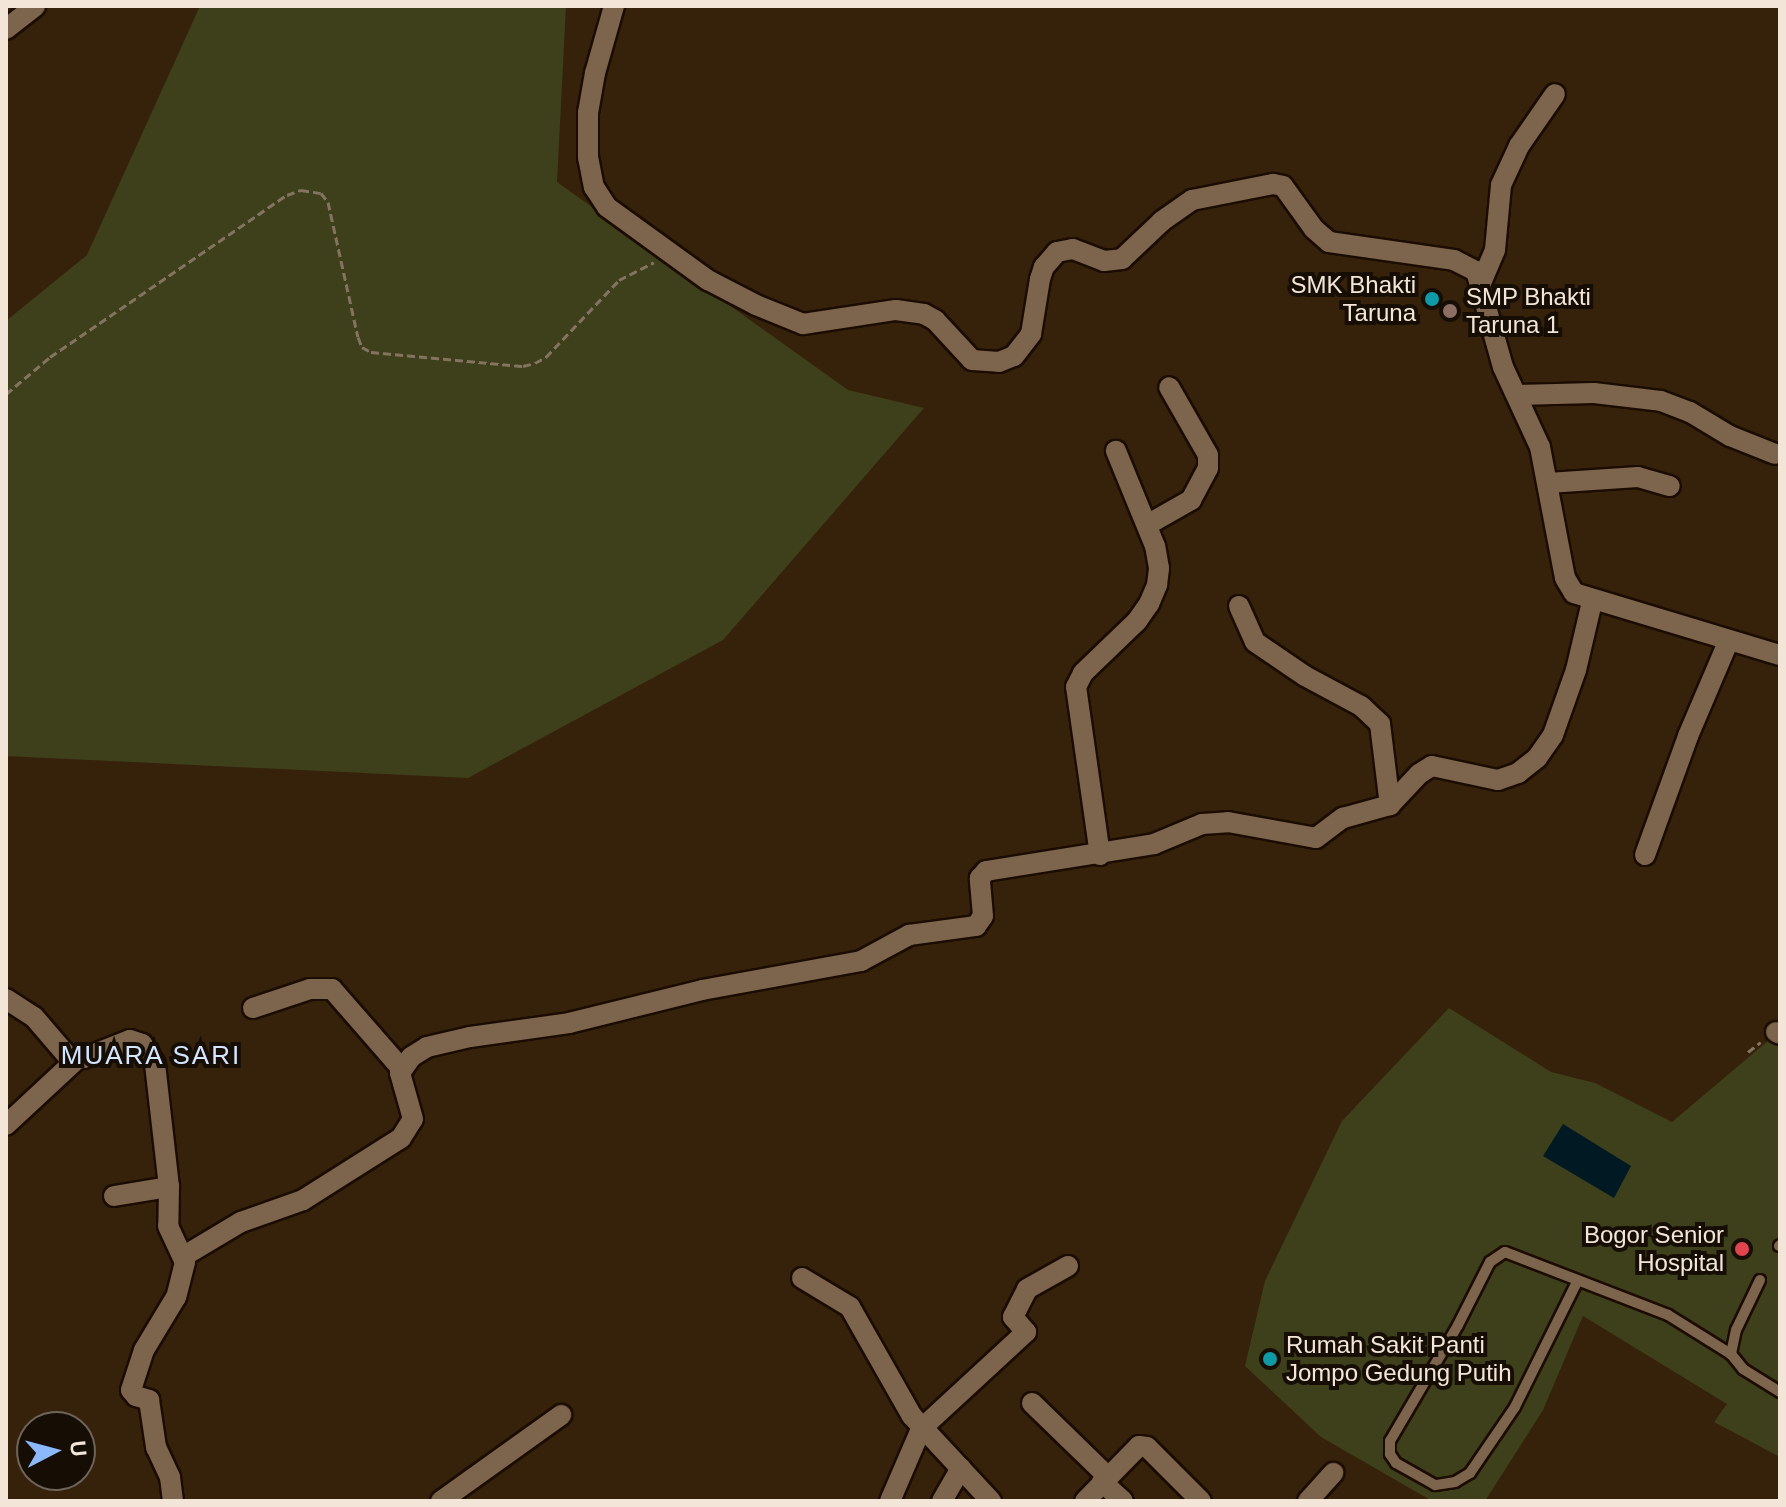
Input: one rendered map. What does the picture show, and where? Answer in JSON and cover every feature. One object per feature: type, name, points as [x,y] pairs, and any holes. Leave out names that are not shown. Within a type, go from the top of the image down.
[{"type":"street","points":[[6,29],[35,6]]},
{"type":"street","points":[[614,6],[595,73],[588,112],[591,174],[599,197],[607,207],[673,257],[756,305],[803,324],[896,310],[924,314],[935,320],[964,354],[981,363],[1008,359],[1026,342],[1033,325],[1044,267],[1057,252],[1073,249],[1104,261],[1122,259],[1162,221],[1192,200],[1273,184],[1290,192],[1314,229],[1329,242],[1454,260],[1476,271],[1503,367],[1534,427],[1548,483],[1565,578],[1574,593],[1592,602],[1780,655]]},
{"type":"street","points":[[1481,283],[1495,250],[1501,185],[1519,146],[1555,94]]},
{"type":"street","points":[[1147,525],[1191,500],[1208,468],[1208,455],[1169,387]]},
{"type":"street","points":[[1517,395],[1594,393],[1661,401],[1690,412],[1730,436],[1775,454]]},
{"type":"street","points":[[1100,855],[1076,687],[1083,673],[1137,621],[1149,604],[1157,585],[1159,568],[1147,525],[1116,451]]},
{"type":"street","points":[[1548,483],[1638,477],[1670,486]]},
{"type":"street","points":[[401,1068],[427,1047],[446,1042],[569,1023],[702,990],[861,961],[909,935],[976,926],[983,916],[980,878],[984,872],[1100,855],[1166,840],[1202,824],[1228,822],[1316,838],[1343,818],[1390,805],[1419,774],[1432,766],[1498,780],[1518,773],[1537,758],[1553,735],[1592,602]]},
{"type":"street","points":[[1239,606],[1255,642],[1305,676],[1361,706],[1380,724],[1390,805]]},
{"type":"street","points":[[1645,855],[1688,736],[1729,640]]},
{"type":"street","points":[[184,1256],[241,1222],[303,1200],[401,1138],[413,1119],[401,1068],[332,989],[310,989],[253,1008]]},
{"type":"street","points":[[6,999],[34,1017],[68,1058],[76,1060]]},
{"type":"street","points":[[6,1125],[76,1060],[130,1040],[146,1048],[158,1076],[169,1187],[168,1226],[184,1256],[176,1297],[144,1350],[131,1390],[136,1396],[149,1400],[156,1447],[170,1477],[173,1501]]},
{"type":"street","points":[[114,1196],[169,1187]]},
{"type":"street","points":[[890,1501],[921,1429],[1026,1332],[1013,1317],[1027,1289],[1068,1266]]},
{"type":"street","points":[[802,1278],[850,1307],[921,1429],[991,1501]]},
{"type":"street","points":[[1032,1403],[1123,1501]]},
{"type":"street","points":[[441,1501],[561,1415]]},
{"type":"street","points":[[1085,1501],[1139,1446],[1147,1447],[1201,1501]]},
{"type":"street","points":[[942,1501],[961,1468]]},
{"type":"street","points":[[1308,1501],[1333,1473]]},
{"type":"lane","points":[[1577,1282],[1515,1407],[1470,1473],[1455,1482],[1435,1485],[1396,1463],[1390,1454],[1390,1441],[1494,1258],[1505,1252],[1525,1257],[1577,1282],[1668,1315],[1731,1354],[1743,1369],[1780,1392]]},
{"type":"lane","points":[[1731,1354],[1736,1330],[1760,1280]]},
{"type":"path","points":[[6,394],[61,350],[287,195],[301,190],[321,193],[328,202],[358,337],[362,347],[371,352],[523,366],[535,363],[546,357],[619,280],[650,264],[673,257]]},
{"type":"green space","points":[[200,6],[566,6],[557,182],[848,390],[924,408],[723,640],[468,778],[6,756],[6,321],[87,255]]},
{"type":"green space","points":[[1449,1008],[1551,1072],[1595,1083],[1672,1122],[1769,1040],[1780,1037],[1780,1457],[1714,1422],[1727,1404],[1583,1316],[1543,1410],[1485,1501],[1432,1501],[1321,1437],[1245,1366],[1265,1281],[1342,1121]]},
{"type":"water","points":[[1563,1124],[1631,1166],[1614,1198],[1543,1156]]},
{"type":"place","name":"SMK Bhakti Taruna","points":[[1432,299]]},
{"type":"place","name":"SMP Bhakti Taruna 1","points":[[1450,311]]},
{"type":"place","name":"Bogor Senior Hospital","points":[[1742,1249]]},
{"type":"place","name":"Rumah Sakit Panti Jompo Gedung Putih","points":[[1270,1359]]},
{"type":"district","name":"MUARA SARI","points":[[151,1056]]}]
